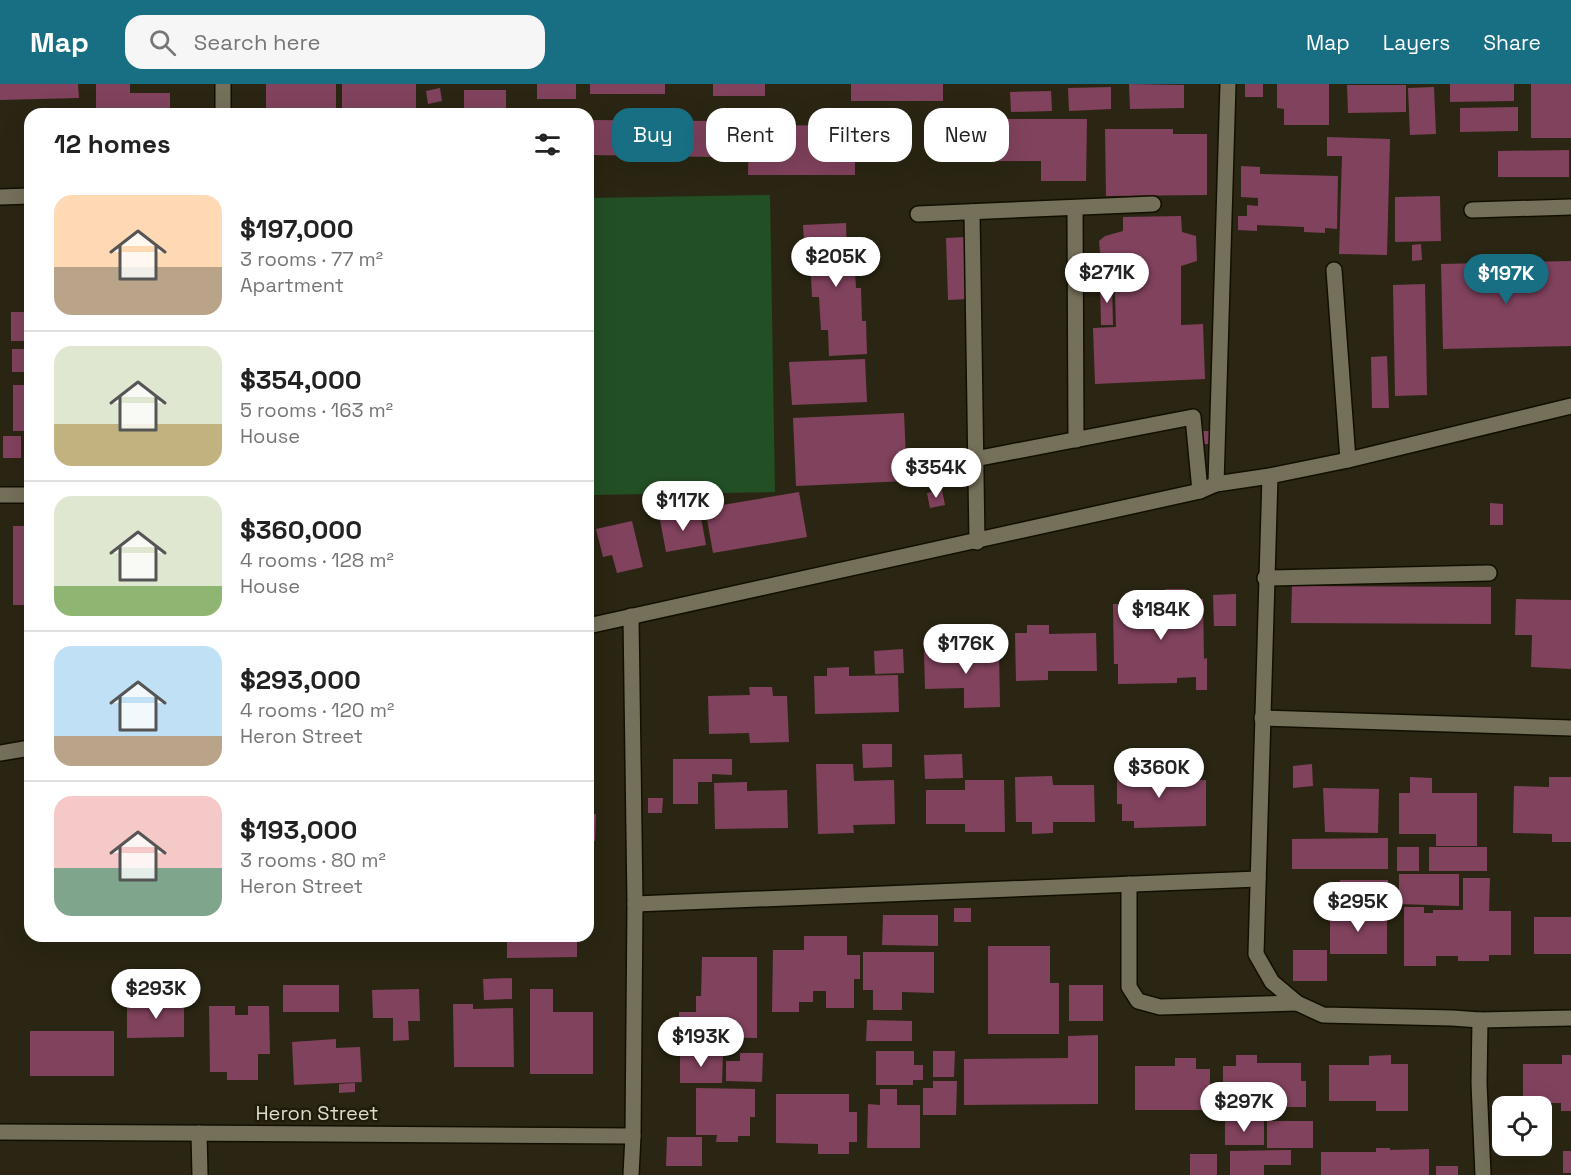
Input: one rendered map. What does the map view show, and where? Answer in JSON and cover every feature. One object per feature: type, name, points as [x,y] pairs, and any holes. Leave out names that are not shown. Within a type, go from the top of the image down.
[{"type":"street","points":[[223,84],[223,108]]},
{"type":"street","points":[[1216,484],[1227,84]]},
{"type":"street","points":[[0,197],[24,196]]},
{"type":"street","points":[[918,214],[1153,204]]},
{"type":"street","points":[[1472,210],[1571,207]]},
{"type":"street","points":[[1075,208],[1077,440]]},
{"type":"street","points":[[972,212],[977,542]]},
{"type":"street","points":[[1334,270],[1348,460]]},
{"type":"street","points":[[594,625],[977,542],[1200,491],[1216,484],[1348,460],[1571,406]]},
{"type":"street","points":[[975,459],[1193,417],[1200,491]]},
{"type":"street","points":[[1270,476],[1265,578],[1256,954],[1272,982],[1297,1003],[1323,1015],[1452,1017],[1480,1020],[1571,1018]]},
{"type":"street","points":[[0,495],[24,495]]},
{"type":"street","points":[[1265,578],[1490,573]]},
{"type":"street","points":[[631,616],[634,904],[631,1175]]},
{"type":"street","points":[[1262,718],[1571,728]]},
{"type":"street","points":[[0,753],[24,749]]},
{"type":"street","points":[[634,904],[1258,879]]},
{"type":"street","points":[[1129,884],[1129,987],[1138,1001],[1160,1007],[1297,1003]]},
{"type":"street","points":[[1480,1020],[1479,1083],[1483,1175]]},
{"type":"street","name":"Heron Street","points":[[0,1132],[633,1137]]},
{"type":"street","points":[[198,1133],[200,1175]]},
{"type":"green space","points":[[770,195],[775,492],[594,495],[594,198]]},
{"type":"building","points":[[0,84],[78,84],[79,98],[0,100]]},
{"type":"building","points":[[96,84],[130,84],[130,93],[170,93],[170,108],[96,108]]},
{"type":"building","points":[[266,84],[336,84],[336,108],[266,108]]},
{"type":"building","points":[[342,84],[416,84],[416,108],[342,108]]},
{"type":"building","points":[[537,84],[576,84],[576,99],[537,99]]},
{"type":"building","points":[[590,84],[665,84],[665,94],[590,94]]},
{"type":"building","points":[[713,84],[765,84],[765,96],[713,96]]},
{"type":"building","points":[[851,84],[943,84],[943,101],[851,101]]},
{"type":"building","points":[[1129,84],[1184,85],[1184,108],[1130,109]]},
{"type":"building","points":[[1245,84],[1263,84],[1263,97],[1245,97]]},
{"type":"building","points":[[1277,84],[1329,84],[1329,125],[1284,125],[1284,109],[1277,108]]},
{"type":"building","points":[[1450,84],[1514,84],[1514,101],[1450,102]]},
{"type":"building","points":[[1531,84],[1571,84],[1571,138],[1531,138]]},
{"type":"building","points":[[1347,85],[1406,85],[1406,112],[1348,113]]},
{"type":"building","points":[[1111,87],[1111,109],[1069,111],[1068,88]]},
{"type":"building","points":[[1434,87],[1436,134],[1410,135],[1408,88]]},
{"type":"building","points":[[440,88],[442,101],[428,104],[426,91]]},
{"type":"building","points":[[464,90],[506,90],[506,108],[464,108]]},
{"type":"building","points":[[1051,91],[1052,111],[1011,112],[1010,92]]},
{"type":"building","points":[[1518,107],[1518,131],[1460,132],[1460,108]]},
{"type":"building","points":[[1009,119],[1087,119],[1086,181],[1041,181],[1041,161],[1009,161]]},
{"type":"building","points":[[594,120],[612,120],[612,155],[594,155]]},
{"type":"building","points":[[694,121],[706,121],[706,157],[694,157]]},
{"type":"building","points":[[796,125],[808,125],[808,162],[855,162],[855,175],[748,175],[748,162],[796,162]]},
{"type":"building","points":[[1105,129],[1173,129],[1173,134],[1207,134],[1207,195],[1106,196]]},
{"type":"building","points":[[1327,137],[1390,139],[1387,255],[1339,254],[1342,156],[1327,156]]},
{"type":"building","points":[[1569,150],[1569,177],[1498,177],[1498,151]]},
{"type":"building","points":[[1241,166],[1260,167],[1260,174],[1338,176],[1337,229],[1325,228],[1325,233],[1304,232],[1304,227],[1257,225],[1257,231],[1238,230],[1238,216],[1247,216],[1247,205],[1258,206],[1258,198],[1241,197]]},
{"type":"building","points":[[1440,196],[1441,241],[1395,242],[1395,197]]},
{"type":"building","points":[[1181,216],[1182,232],[1196,236],[1197,261],[1181,266],[1181,325],[1203,324],[1205,379],[1095,384],[1093,328],[1116,327],[1114,262],[1107,263],[1100,252],[1099,241],[1105,236],[1123,231],[1123,217]]},
{"type":"building","points":[[846,223],[847,255],[854,254],[856,288],[861,288],[862,321],[866,321],[867,354],[829,356],[828,330],[821,330],[819,297],[812,297],[810,258],[805,258],[803,225]]},
{"type":"building","points":[[966,237],[968,299],[948,300],[946,238]]},
{"type":"building","points":[[1421,244],[1422,260],[1412,261],[1412,245]]},
{"type":"building","points":[[1571,261],[1571,346],[1443,349],[1441,264]]},
{"type":"building","points":[[1112,283],[1113,325],[1101,325],[1100,284]]},
{"type":"building","points":[[1425,284],[1427,395],[1395,396],[1393,285]]},
{"type":"building","points":[[11,312],[24,312],[24,341],[11,341]]},
{"type":"building","points":[[12,349],[24,349],[24,372],[12,372]]},
{"type":"building","points":[[1387,356],[1389,408],[1372,408],[1371,357]]},
{"type":"building","points":[[865,359],[867,402],[792,405],[789,362]]},
{"type":"building","points":[[13,385],[24,385],[24,431],[13,431]]},
{"type":"building","points":[[904,413],[907,481],[796,486],[793,418]]},
{"type":"building","points":[[1199,431],[1209,431],[1209,444],[1199,444]]},
{"type":"building","points":[[3,436],[21,436],[21,458],[3,458]]},
{"type":"building","points":[[942,490],[945,505],[930,508],[927,493]]},
{"type":"building","points":[[799,492],[807,537],[713,553],[705,508]]},
{"type":"building","points":[[1490,503],[1503,504],[1503,525],[1490,525]]},
{"type":"building","points":[[700,512],[706,545],[666,552],[660,520]]},
{"type":"building","points":[[632,521],[643,567],[617,573],[612,555],[603,557],[596,529]]},
{"type":"building","points":[[13,526],[24,526],[24,605],[13,605]]},
{"type":"building","points":[[1292,586],[1491,587],[1491,624],[1291,623]]},
{"type":"building","points":[[1165,589],[1186,589],[1186,600],[1203,599],[1207,690],[1196,690],[1196,677],[1177,678],[1177,683],[1118,684],[1118,664],[1114,664],[1113,604],[1165,604]]},
{"type":"building","points":[[1236,594],[1236,626],[1214,626],[1213,595]]},
{"type":"building","points":[[1516,599],[1571,600],[1571,669],[1531,667],[1532,635],[1515,635]]},
{"type":"building","points":[[1027,625],[1049,625],[1049,634],[1096,633],[1097,671],[1048,671],[1048,680],[1016,681],[1015,633],[1027,633]]},
{"type":"building","points":[[985,645],[985,651],[999,651],[1000,707],[964,708],[964,688],[925,689],[924,652],[964,652],[964,646]]},
{"type":"building","points":[[903,649],[904,673],[875,674],[874,651]]},
{"type":"building","points":[[849,667],[849,676],[898,675],[899,712],[815,714],[814,676],[827,676],[827,668]]},
{"type":"building","points":[[749,687],[772,687],[773,696],[787,696],[789,742],[750,743],[749,733],[709,734],[708,696],[750,695]]},
{"type":"building","points":[[862,744],[892,744],[892,767],[863,768]]},
{"type":"building","points":[[962,754],[963,778],[925,779],[924,755]]},
{"type":"building","points":[[673,759],[732,759],[732,775],[712,774],[712,782],[698,782],[698,804],[673,804]]},
{"type":"building","points":[[816,764],[853,764],[854,781],[894,780],[895,824],[853,825],[854,833],[818,834]]},
{"type":"building","points":[[1117,764],[1154,764],[1154,781],[1206,780],[1206,826],[1134,828],[1134,821],[1122,821],[1122,804],[1117,804]]},
{"type":"building","points":[[1312,764],[1313,786],[1293,788],[1293,766]]},
{"type":"building","points":[[1052,776],[1053,785],[1094,785],[1095,822],[1053,822],[1053,833],[1032,834],[1032,822],[1016,822],[1015,777]]},
{"type":"building","points":[[1410,777],[1432,778],[1432,793],[1477,793],[1477,846],[1436,846],[1436,834],[1399,834],[1399,793],[1410,793]]},
{"type":"building","points":[[1549,777],[1571,777],[1571,842],[1552,842],[1552,834],[1513,833],[1514,786],[1549,787]]},
{"type":"building","points":[[965,780],[1004,780],[1005,832],[965,832],[965,824],[926,824],[926,790],[965,790]]},
{"type":"building","points":[[747,782],[747,791],[787,790],[788,828],[715,829],[714,783]]},
{"type":"building","points":[[1323,788],[1379,789],[1378,833],[1325,832]]},
{"type":"building","points":[[648,798],[663,798],[662,813],[648,813]]},
{"type":"building","points":[[594,814],[596,814],[595,841]]},
{"type":"building","points":[[1388,838],[1388,869],[1292,869],[1292,839]]},
{"type":"building","points":[[1397,847],[1419,847],[1419,871],[1397,871]]},
{"type":"building","points":[[1429,847],[1487,847],[1487,871],[1429,871]]},
{"type":"building","points":[[1399,874],[1459,874],[1459,906],[1399,904]]},
{"type":"building","points":[[1463,878],[1490,878],[1489,911],[1511,911],[1511,955],[1489,955],[1489,961],[1458,961],[1458,956],[1436,956],[1436,966],[1404,966],[1404,907],[1424,907],[1424,913],[1433,913],[1433,910],[1463,910]]},
{"type":"building","points":[[1340,880],[1388,880],[1388,904],[1340,905]]},
{"type":"building","points":[[954,908],[971,908],[971,922],[954,922]]},
{"type":"building","points":[[1330,911],[1387,911],[1387,954],[1330,954]]},
{"type":"building","points":[[883,915],[938,915],[938,946],[882,945]]},
{"type":"building","points":[[1534,917],[1571,917],[1571,954],[1534,954]]},
{"type":"building","points":[[804,936],[847,936],[847,955],[860,955],[860,979],[854,979],[854,1008],[826,1008],[826,991],[813,991],[813,1002],[799,1002],[799,1012],[772,1012],[773,950],[804,950]]},
{"type":"building","points":[[507,942],[577,942],[577,957],[507,958]]},
{"type":"building","points":[[988,946],[1050,946],[1050,983],[1059,983],[1059,1034],[988,1034]]},
{"type":"building","points":[[1293,950],[1327,950],[1327,981],[1293,981]]},
{"type":"building","points":[[863,952],[934,952],[934,993],[902,992],[902,1010],[873,1010],[873,990],[863,990]]},
{"type":"building","points":[[702,957],[757,957],[757,1038],[679,1037],[679,1012],[696,1012],[696,996],[701,996]]},
{"type":"building","points":[[512,978],[512,999],[484,1000],[483,979]]},
{"type":"building","points":[[283,985],[339,985],[339,1012],[283,1012]]},
{"type":"building","points":[[1069,985],[1103,985],[1103,1021],[1069,1021]]},
{"type":"building","points":[[419,989],[420,1021],[408,1021],[409,1040],[393,1041],[393,1018],[373,1018],[372,990]]},
{"type":"building","points":[[530,989],[553,989],[553,1012],[593,1012],[593,1074],[530,1074]]},
{"type":"building","points":[[184,1003],[184,1037],[127,1038],[127,1004]]},
{"type":"building","points":[[453,1004],[473,1004],[473,1009],[513,1008],[514,1067],[454,1067]]},
{"type":"building","points":[[209,1006],[235,1006],[235,1015],[248,1015],[248,1006],[269,1006],[270,1054],[258,1054],[258,1080],[227,1080],[227,1072],[210,1072]]},
{"type":"building","points":[[867,1020],[912,1021],[912,1041],[866,1041]]},
{"type":"building","points":[[30,1031],[114,1031],[114,1076],[30,1076]]},
{"type":"building","points":[[1098,1035],[1098,1104],[964,1105],[964,1059],[1068,1058],[1068,1036]]},
{"type":"building","points":[[336,1039],[336,1048],[360,1047],[362,1082],[294,1085],[292,1042]]},
{"type":"building","points":[[876,1051],[914,1051],[914,1065],[923,1065],[923,1080],[913,1080],[913,1085],[876,1085]]},
{"type":"building","points":[[933,1051],[955,1051],[954,1077],[933,1077]]},
{"type":"building","points":[[740,1053],[763,1053],[762,1082],[726,1081],[726,1061],[740,1061]]},
{"type":"building","points":[[680,1054],[723,1054],[722,1083],[680,1083]]},
{"type":"building","points":[[1236,1055],[1257,1055],[1257,1063],[1301,1063],[1301,1081],[1306,1081],[1306,1107],[1259,1107],[1259,1111],[1223,1111],[1223,1066],[1236,1066]]},
{"type":"building","points":[[1391,1055],[1391,1064],[1408,1064],[1408,1111],[1376,1111],[1376,1101],[1329,1101],[1329,1065],[1369,1065],[1369,1056]]},
{"type":"building","points":[[1562,1055],[1571,1055],[1571,1111],[1561,1111],[1561,1103],[1552,1103],[1552,1096],[1523,1096],[1523,1064],[1562,1064]]},
{"type":"building","points":[[1175,1058],[1196,1058],[1196,1069],[1210,1069],[1210,1110],[1135,1110],[1135,1066],[1175,1066]]},
{"type":"building","points":[[933,1081],[957,1081],[956,1115],[923,1115],[923,1088],[933,1088]]},
{"type":"building","points":[[355,1083],[355,1092],[339,1093],[339,1084]]},
{"type":"building","points":[[696,1088],[755,1089],[755,1117],[750,1117],[750,1136],[738,1136],[738,1142],[716,1142],[717,1135],[696,1135]]},
{"type":"building","points":[[880,1089],[897,1089],[897,1105],[920,1105],[920,1148],[867,1148],[868,1104],[880,1105]]},
{"type":"building","points":[[776,1094],[849,1094],[849,1112],[857,1112],[857,1142],[849,1142],[849,1154],[818,1154],[818,1144],[776,1143]]},
{"type":"building","points":[[1225,1121],[1264,1121],[1264,1145],[1225,1145]]},
{"type":"building","points":[[1267,1121],[1313,1121],[1313,1148],[1267,1148]]},
{"type":"building","points":[[667,1137],[702,1137],[702,1166],[666,1166]]},
{"type":"building","points":[[1376,1148],[1429,1149],[1429,1175],[1321,1175],[1321,1152],[1376,1152]]},
{"type":"building","points":[[1291,1150],[1291,1165],[1264,1165],[1264,1175],[1230,1175],[1230,1151]]},
{"type":"building","points":[[1563,1151],[1571,1151],[1571,1173],[1563,1173]]},
{"type":"building","points":[[1190,1154],[1217,1154],[1217,1175],[1190,1175]]},
{"type":"building","points":[[1436,1166],[1458,1166],[1458,1175],[1436,1175]]}]
